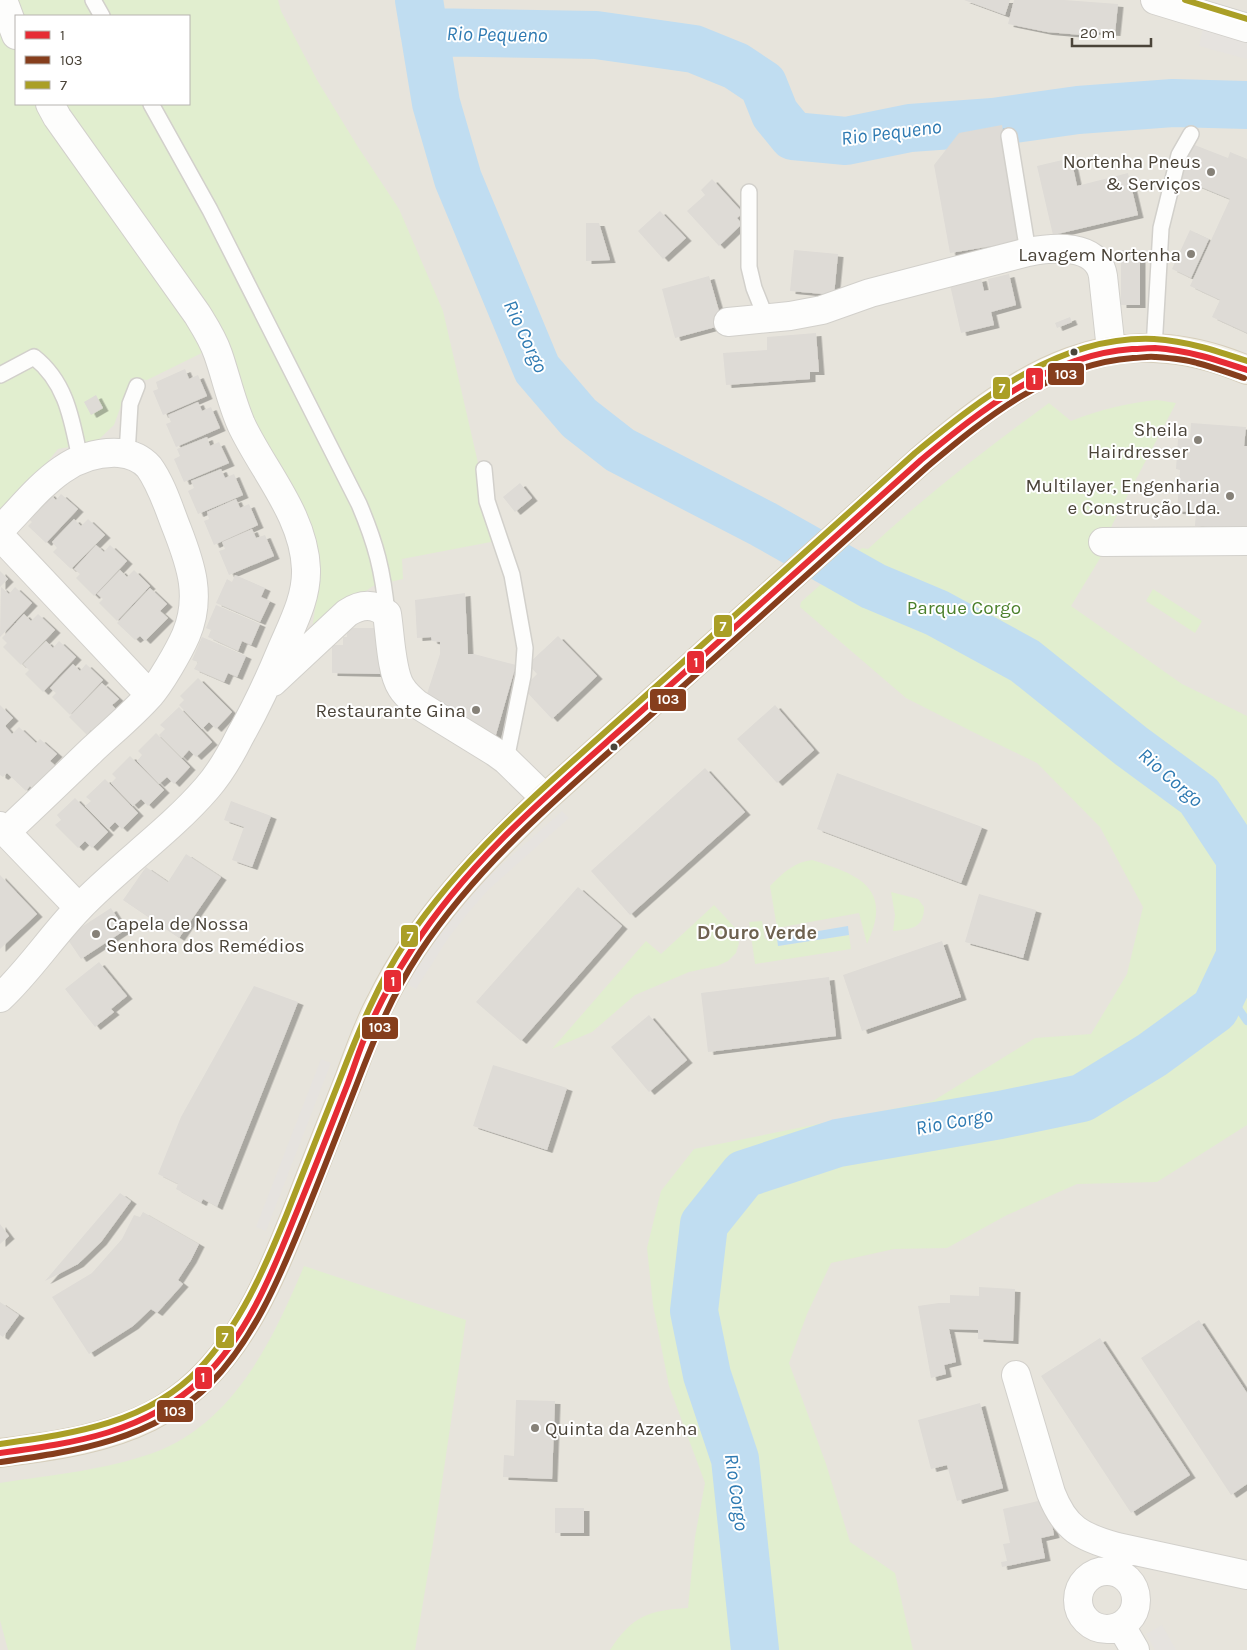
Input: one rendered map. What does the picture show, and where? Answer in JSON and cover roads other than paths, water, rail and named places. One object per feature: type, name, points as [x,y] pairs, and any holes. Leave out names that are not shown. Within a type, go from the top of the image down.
[{"type":"main road","points":[[0,1453],[81,1440],[132,1424],[150,1416],[181,1397],[210,1372],[245,1326],[273,1270],[365,1038],[390,984],[413,945],[444,903],[497,845],[545,798],[937,446],[987,407],[1033,379],[1072,360],[1099,352],[1126,348],[1184,350],[1247,370]]},
{"type":"street","points":[[3,0],[15,32]]},
{"type":"street","points":[[1155,0],[1247,28]]},
{"type":"street","points":[[0,998],[29,968],[79,908],[207,788],[227,760],[266,689],[300,607],[305,590],[306,561],[298,531],[284,500],[255,452],[240,422],[218,354],[207,330],[57,117],[51,105]]},
{"type":"street","points":[[728,322],[829,308],[870,293],[1028,252],[1067,249],[1085,253],[1098,261],[1103,276],[1111,350]]},
{"type":"street","points":[[0,530],[56,472],[94,455],[127,454],[138,458],[148,466],[156,480],[187,555],[194,588],[195,603],[186,634],[150,696],[3,829],[79,908]]},
{"type":"street","points":[[0,536],[150,696]]},
{"type":"street","points":[[1104,542],[1247,541]]},
{"type":"street","points":[[266,689],[343,616],[352,610],[368,605],[378,608],[387,614],[396,674],[400,685],[408,696],[506,760],[545,798]]},
{"type":"street","points":[[1016,1375],[1050,1493],[1056,1506],[1071,1528],[1100,1543],[1247,1575]]},
{"type":"street","points":[[1121,1626],[1135,1650]]},
{"type":"lane","points":[[93,0],[101,15]]},
{"type":"lane","points":[[152,105],[210,210],[359,504],[371,533],[380,563],[387,614]]},
{"type":"lane","points":[[1154,348],[1161,228],[1179,154],[1191,134]]},
{"type":"lane","points":[[1009,136],[1028,252]]},
{"type":"lane","points":[[749,192],[749,267],[754,288],[766,318]]},
{"type":"lane","points":[[0,375],[34,357],[42,364],[56,380],[64,396],[80,460]]},
{"type":"lane","points":[[127,454],[130,404],[137,386]]},
{"type":"lane","points":[[484,470],[487,501],[512,575],[525,648],[523,676],[506,760]]},
{"type":"water","points":[[848,926],[849,935],[778,946],[777,938]]},
{"type":"waterway","name":"Rio Corgo","points":[[419,0],[436,103],[458,179],[537,369],[579,418],[620,450],[763,524],[873,586],[937,613],[1025,661],[1131,746],[1199,796],[1240,858],[1240,956],[1215,1009],[1152,1055],[1082,1098],[1000,1115],[838,1143],[744,1174],[704,1224],[694,1311],[707,1375],[735,1459],[755,1650]]},
{"type":"waterway","name":"Rio Pequeno","points":[[424,32],[596,35],[694,49],[736,66],[763,84],[775,114],[793,136],[846,141],[910,128],[993,122],[1078,110],[1173,103],[1247,105]]},
{"type":"waterway","points":[[1225,989],[1247,1021]]},
{"type":"place","name":"Nortenha Pneus & Serviços","points":[[1211,172]]},
{"type":"place","name":"Lavagem Nortenha","points":[[1191,254]]},
{"type":"place","name":"Sheila Hairdresser","points":[[1198,440]]},
{"type":"place","name":"Multilayer, Engenharia e Construção Lda.","points":[[1230,496]]},
{"type":"place","name":"Restaurante Gina","points":[[476,710]]},
{"type":"place","name":"Capela de Nossa Senhora dos Remédios","points":[[96,934]]},
{"type":"place","name":"Quinta da Azenha","points":[[535,1428]]},
{"type":"district","name":"D'Ouro Verde","points":[[757,932]]},
{"type":"park label","name":"Parque Corgo","points":[[964,607]]}]
